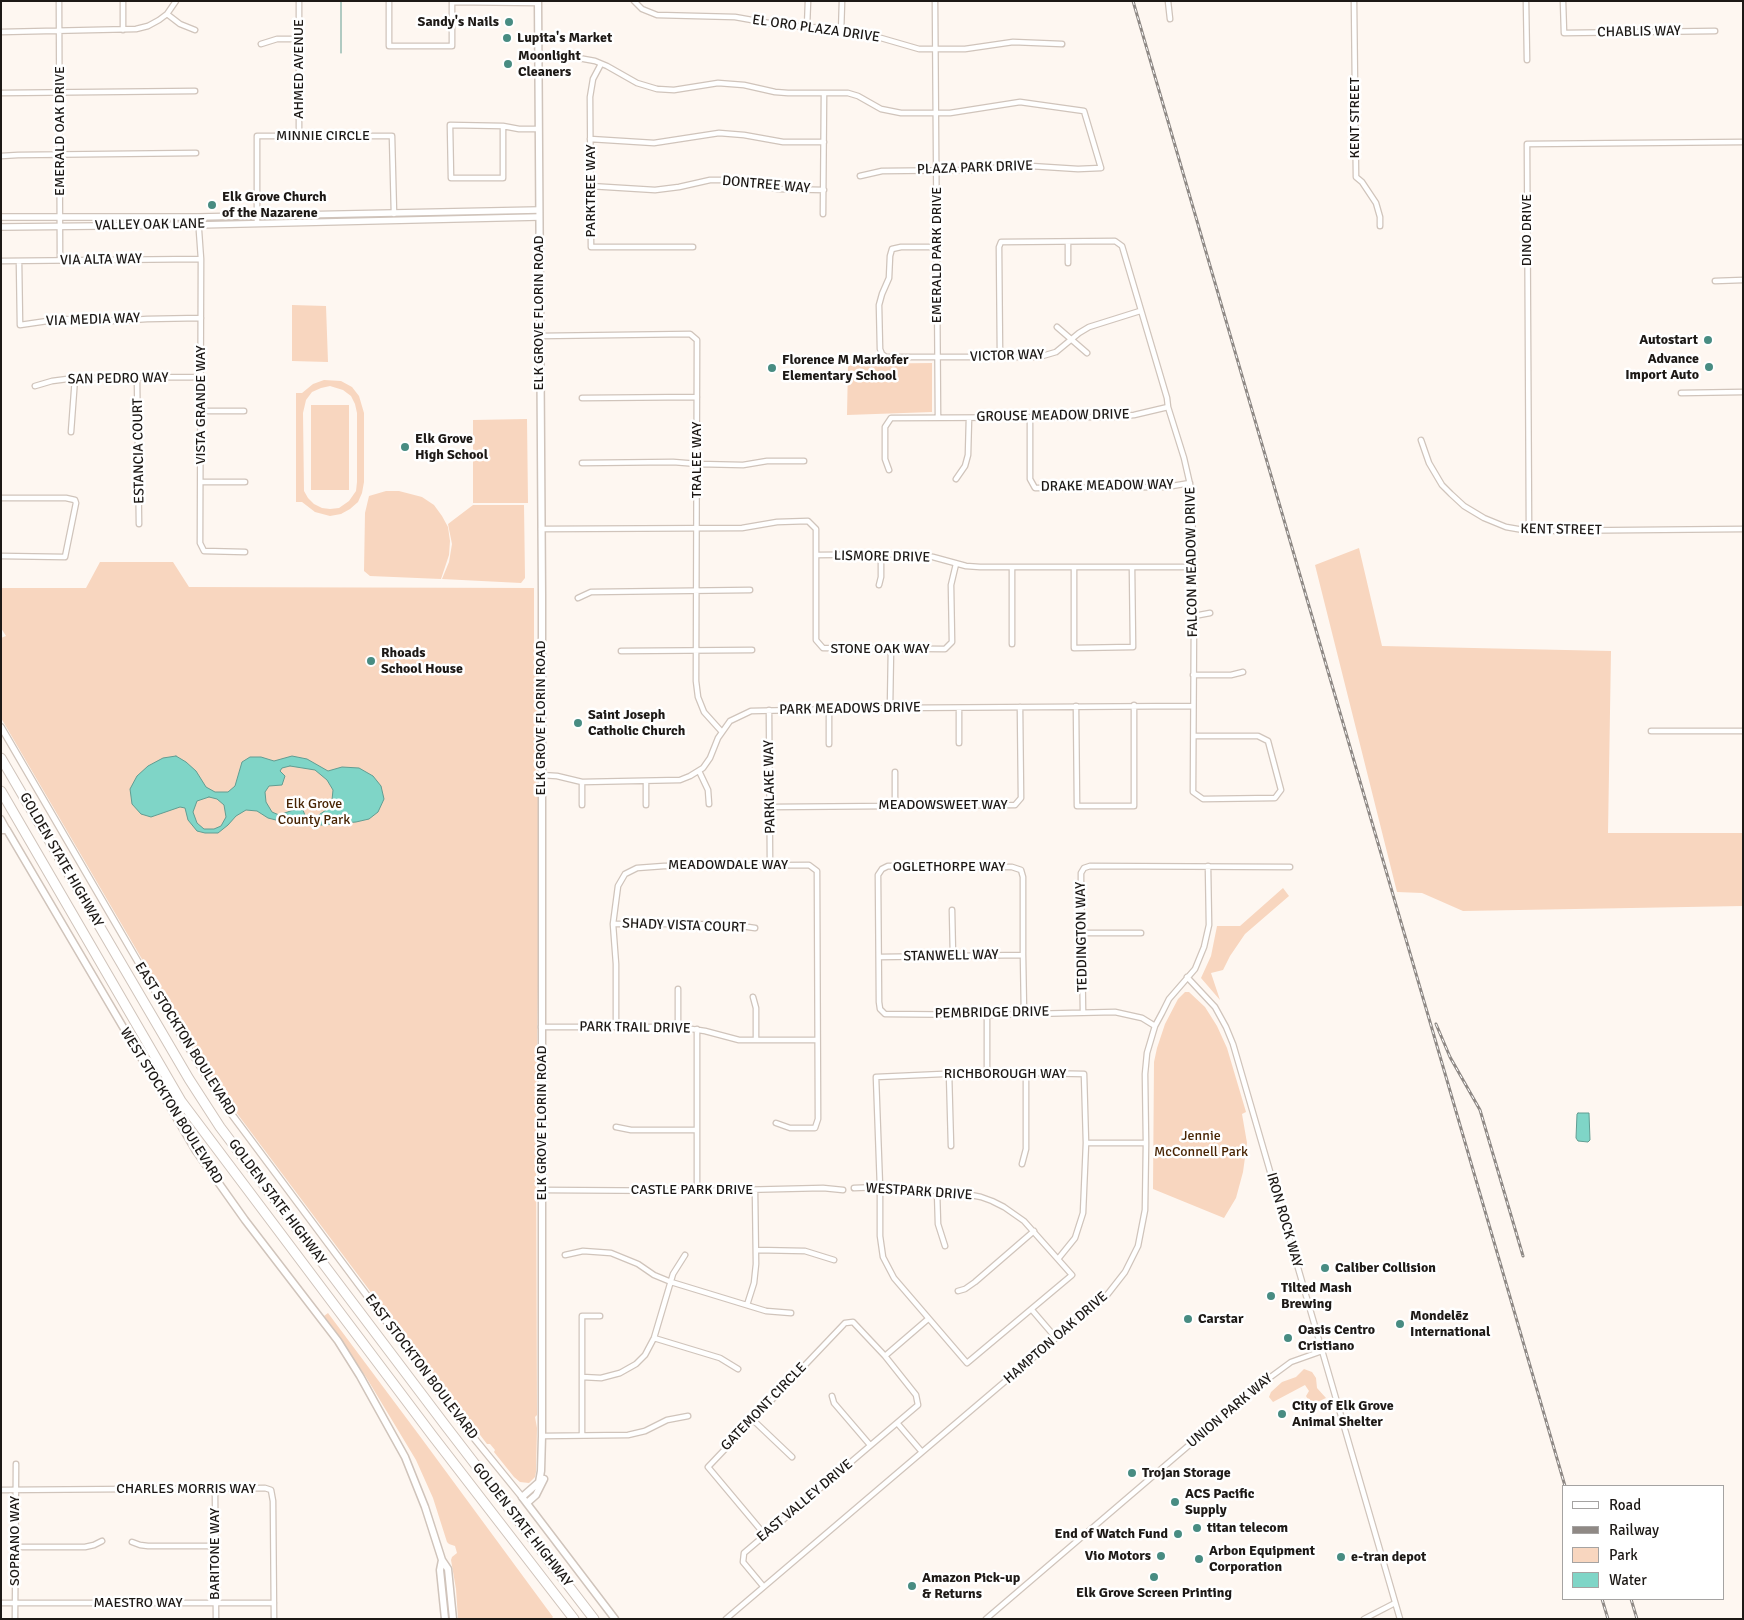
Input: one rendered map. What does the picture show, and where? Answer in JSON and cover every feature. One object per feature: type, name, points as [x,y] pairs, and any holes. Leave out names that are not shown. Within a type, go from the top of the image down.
[{"type":"highway","name":"GOLDEN STATE HIGHWAY","points":[[1,758],[184,1071],[220,1127],[594,1619]]},
{"type":"highway","name":"GOLDEN STATE HIGHWAY","points":[[1,791],[181,1101],[432,1435],[574,1619]]},
{"type":"main road","name":"ELK GROVE FLORIN ROAD","points":[[522,1497],[539,1482],[542,1436],[541,529],[538,2]]},
{"type":"main road","name":"WEST STOCKTON BOULEVARD","points":[[4,830],[196,1152],[245,1220],[338,1340],[360,1376],[405,1457],[425,1507],[442,1560],[448,1569],[451,1619]]},
{"type":"main road","name":"ELK GROVE FLORIN ROAD","points":[[527,1503],[536,1495],[544,1478],[542,1436]]},
{"type":"main road","name":"EAST STOCKTON BOULEVARD","points":[[522,1497],[615,1619]]},
{"type":"main road","points":[[442,1560],[440,1570],[445,1619]]},
{"type":"main road","points":[[444,1601],[448,1604],[451,1619]]},
{"type":"street","name":"EMERALD OAK DRIVE","points":[[60,1],[60,260]]},
{"type":"street","points":[[123,1],[123,30]]},
{"type":"street","points":[[1,32],[136,29],[148,26],[167,14],[176,1]]},
{"type":"street","name":"AHMED AVENUE","points":[[299,1],[299,136]]},
{"type":"street","points":[[389,1],[389,46],[452,46],[452,2],[538,2]]},
{"type":"street","name":"EL ORO PLAZA DRIVE","points":[[634,1],[646,12],[657,15],[735,17],[780,25],[824,28],[841,33],[881,38],[912,48],[964,49],[1013,42],[1062,44]]},
{"type":"street","points":[[808,1],[808,27]]},
{"type":"street","points":[[841,33],[842,1]]},
{"type":"street","name":"EMERALD PARK DRIVE","points":[[935,1],[938,418]]},
{"type":"street","points":[[1168,1],[1170,19]]},
{"type":"street","name":"KENT STREET","points":[[1354,1],[1356,177],[1362,182],[1376,203],[1380,217],[1380,226]]},
{"type":"street","points":[[1526,1],[1526,60]]},
{"type":"street","name":"CHABLIS WAY","points":[[1563,1],[1564,32],[1715,31]]},
{"type":"street","points":[[167,14],[180,24],[194,30]]},
{"type":"street","points":[[261,44],[277,39],[299,38]]},
{"type":"street","name":"PLAZA PARK DRIVE","points":[[538,57],[573,57],[601,64],[637,83],[657,89],[674,90],[706,84],[731,83],[775,92],[853,94],[875,106],[894,112],[936,114],[964,112],[1020,102],[1084,111],[1101,168],[1071,169],[1015,165],[978,170],[882,171],[860,176]]},
{"type":"street","name":"PARKTREE WAY","points":[[601,64],[595,74],[590,91],[591,248],[694,247]]},
{"type":"street","points":[[1,93],[195,91]]},
{"type":"street","points":[[824,93],[824,214]]},
{"type":"street","points":[[503,126],[503,178],[451,178],[450,125],[503,126],[519,129],[539,129]]},
{"type":"street","points":[[590,139],[654,143],[719,133],[744,135],[783,142],[824,142]]},
{"type":"street","name":"MINNIE CIRCLE","points":[[257,223],[257,136],[392,136],[394,216]]},
{"type":"street","name":"DINO DRIVE","points":[[1529,531],[1527,144],[1743,142]]},
{"type":"street","points":[[1,156],[196,153]]},
{"type":"street","name":"DONTREE WAY","points":[[590,186],[655,190],[710,180],[723,180],[742,181],[778,189],[824,190]]},
{"type":"street","name":"VALLEY OAK LANE","points":[[1,218],[539,214]]},
{"type":"street","name":"VALLEY OAK LANE","points":[[1,227],[198,225],[394,216]]},
{"type":"street","name":"VISTA GRANDE WAY","points":[[198,217],[201,259],[201,547],[204,551],[212,552],[245,552]]},
{"type":"street","name":"FALCON MEADOW DRIVE","points":[[1000,356],[999,246],[1001,242],[1115,241],[1122,246],[1190,482],[1194,616],[1193,792],[1203,799],[1275,798],[1281,790],[1268,741],[1258,736],[1194,736]]},
{"type":"street","points":[[1068,242],[1068,262]]},
{"type":"street","name":"VICTOR WAY","points":[[937,248],[901,247],[892,249],[889,278],[882,294],[880,305],[880,349],[884,356],[889,358],[1000,356],[1033,358],[1045,356],[1061,349],[1089,327],[1140,311]]},
{"type":"street","name":"VIA ALTA WAY","points":[[1,261],[201,259]]},
{"type":"street","name":"VIA MEDIA WAY","points":[[19,261],[20,325],[61,319],[118,321],[201,318]]},
{"type":"street","points":[[1715,281],[1743,280]]},
{"type":"street","points":[[1057,327],[1087,353]]},
{"type":"street","name":"TRALEE WAY","points":[[539,336],[690,334],[698,340],[698,464],[697,520],[695,528],[696,681],[700,702],[710,720],[722,732]]},
{"type":"street","name":"SAN PEDRO WAY","points":[[35,386],[52,381],[75,378],[201,377]]},
{"type":"street","points":[[72,432],[75,378]]},
{"type":"street","name":"ESTANCIA COURT","points":[[137,378],[139,524]]},
{"type":"street","points":[[1681,393],[1743,392]]},
{"type":"street","points":[[582,398],[697,397]]},
{"type":"street","name":"GROUSE MEADOW DRIVE","points":[[889,470],[885,459],[885,427],[891,418],[1118,417],[1168,407]]},
{"type":"street","points":[[201,411],[244,411]]},
{"type":"street","points":[[956,479],[965,466],[968,456],[969,418]]},
{"type":"street","name":"DRAKE MEADOW WAY","points":[[1030,418],[1030,479],[1035,488],[1166,487],[1190,482]]},
{"type":"street","name":"KENT STREET","points":[[1421,440],[1430,463],[1442,485],[1460,502],[1484,518],[1506,528],[1529,531],[1743,529]]},
{"type":"street","points":[[582,463],[673,462],[743,465],[767,461],[804,461]]},
{"type":"street","points":[[201,482],[245,482]]},
{"type":"street","points":[[1,498],[66,498],[75,500],[76,504],[65,557],[1,556]]},
{"type":"street","name":"LISMORE DRIVE","points":[[541,529],[742,528],[777,522],[808,521],[816,529],[816,556],[881,554],[927,556],[972,567],[1192,567]]},
{"type":"street","points":[[879,585],[881,554]]},
{"type":"street","name":"STONE OAK WAY","points":[[816,556],[816,640],[823,648],[945,649],[952,642],[951,585],[956,564]]},
{"type":"street","points":[[1012,567],[1012,644]]},
{"type":"street","points":[[1074,567],[1074,648],[1133,648],[1132,567]]},
{"type":"street","points":[[578,598],[591,592],[750,590]]},
{"type":"street","points":[[1194,616],[1210,613]]},
{"type":"street","points":[[890,708],[891,648]]},
{"type":"street","points":[[621,651],[752,650]]},
{"type":"street","points":[[1193,675],[1231,675],[1243,672]]},
{"type":"street","points":[[1076,706],[1077,806],[1134,806],[1134,705]]},
{"type":"street","name":"PARK MEADOWS DRIVE","points":[[699,771],[710,758],[730,720],[745,713],[769,710],[890,708],[1193,706]]},
{"type":"street","name":"MEADOWSWEET WAY","points":[[770,806],[1016,805],[1021,798],[1020,707]]},
{"type":"street","points":[[959,708],[959,743]]},
{"type":"street","points":[[829,709],[829,744]]},
{"type":"street","name":"PARKLAKE WAY","points":[[769,710],[770,864]]},
{"type":"street","name":"EAST STOCKTON BOULEVARD","points":[[1,727],[186,1044],[221,1100],[465,1427],[522,1497]]},
{"type":"street","points":[[1651,731],[1743,731]]},
{"type":"street","points":[[541,775],[562,777],[582,782],[646,781],[680,780],[699,771],[708,790],[709,804]]},
{"type":"street","points":[[895,772],[895,805]]},
{"type":"street","points":[[646,781],[646,805]]},
{"type":"street","points":[[582,782],[582,805]]},
{"type":"street","name":"WEST STOCKTON BOULEVARD","points":[[1,820],[4,830]]},
{"type":"street","name":"MEADOWDALE WAY","points":[[616,1026],[616,964],[613,924],[618,886],[625,874],[632,869],[643,867],[809,865],[817,870],[817,1040]]},
{"type":"street","name":"OGLETHORPE WAY","points":[[879,957],[878,875],[882,869],[888,866],[1012,867],[1021,870],[1023,877],[1022,955],[1024,1013]]},
{"type":"street","name":"TEDDINGTON WAY","points":[[1083,1012],[1080,880],[1084,868],[1090,866],[1208,866]]},
{"type":"street","points":[[1208,866],[1290,867]]},
{"type":"street","name":"HAMPTON OAK DRIVE","points":[[726,1619],[1107,1295],[1121,1278],[1132,1259],[1140,1239],[1145,1210],[1145,1067],[1147,1053],[1155,1026],[1169,999],[1195,968],[1207,937],[1209,919],[1208,866]]},
{"type":"street","points":[[952,910],[953,956]]},
{"type":"street","name":"SHADY VISTA COURT","points":[[613,924],[696,924],[755,928]]},
{"type":"street","points":[[1082,934],[1141,933]]},
{"type":"street","name":"STANWELL WAY","points":[[879,957],[1022,955]]},
{"type":"street","name":"PEMBRIDGE DRIVE","points":[[879,957],[879,1005],[881,1012],[885,1014],[1124,1013],[1142,1018],[1155,1026]]},
{"type":"street","name":"IRON ROCK WAY","points":[[1187,977],[1215,1007],[1233,1044],[1400,1619]]},
{"type":"street","points":[[678,989],[678,1027]]},
{"type":"street","points":[[753,997],[756,1008],[756,1040]]},
{"type":"street","points":[[987,1015],[987,1072]]},
{"type":"street","name":"PARK TRAIL DRIVE","points":[[541,1027],[678,1027],[697,1029],[733,1040],[817,1040]]},
{"type":"street","points":[[697,1029],[697,1191]]},
{"type":"street","points":[[776,1123],[790,1128],[815,1128],[818,1119],[817,1040]]},
{"type":"street","name":"RICHBOROUGH WAY","points":[[880,1187],[876,1077],[987,1072],[1084,1074],[1086,1143],[1084,1206],[1082,1219],[1075,1238],[1058,1259]]},
{"type":"street","points":[[949,1073],[951,1146]]},
{"type":"street","points":[[1022,1164],[1026,1149],[1026,1073]]},
{"type":"street","points":[[616,1127],[631,1130],[696,1130]]},
{"type":"street","points":[[1086,1143],[1146,1143]]},
{"type":"street","points":[[880,1187],[880,1236],[886,1265],[894,1278],[967,1363],[1032,1310],[1056,1338]]},
{"type":"street","name":"WESTPARK DRIVE","points":[[854,1188],[880,1187],[968,1194],[992,1201],[1014,1213],[1034,1231],[1072,1275],[1032,1310]]},
{"type":"street","name":"CASTLE PARK DRIVE","points":[[542,1190],[697,1191],[823,1188],[843,1190]]},
{"type":"street","points":[[747,1305],[754,1283],[756,1250],[755,1190]]},
{"type":"street","points":[[937,1191],[938,1224],[945,1246]]},
{"type":"street","points":[[958,1291],[965,1289],[975,1282],[1034,1231]]},
{"type":"street","points":[[756,1250],[805,1251],[834,1260]]},
{"type":"street","points":[[565,1255],[583,1251],[610,1253],[632,1261],[654,1275],[670,1282],[771,1312],[790,1313]]},
{"type":"street","points":[[582,1377],[608,1377],[626,1371],[645,1354],[654,1338],[673,1274],[685,1255]]},
{"type":"street","points":[[582,1435],[582,1316],[600,1316]]},
{"type":"street","points":[[885,1356],[928,1319]]},
{"type":"street","name":"GATEMONT CIRCLE","points":[[765,1534],[708,1467],[844,1323],[853,1322],[885,1356]]},
{"type":"street","points":[[654,1338],[720,1358],[738,1369]]},
{"type":"street","name":"UNION PARK WAY","points":[[986,1619],[1257,1387],[1290,1362],[1322,1352]]},
{"type":"street","name":"EAST VALLEY DRIVE","points":[[763,1586],[743,1562],[744,1553],[870,1445],[898,1424],[918,1405],[916,1395],[885,1356]]},
{"type":"street","points":[[832,1396],[834,1403],[870,1445]]},
{"type":"street","points":[[542,1436],[634,1435],[667,1420],[688,1416]]},
{"type":"street","points":[[752,1419],[792,1457]]},
{"type":"street","points":[[898,1424],[922,1452]]},
{"type":"street","name":"SOPRANO WAY","points":[[16,1464],[16,1619]]},
{"type":"street","name":"BARITONE WAY","points":[[215,1489],[216,1619]]},
{"type":"street","name":"CHARLES MORRIS WAY","points":[[1,1490],[271,1490],[273,1501],[274,1619]]},
{"type":"street","points":[[15,1547],[85,1547],[102,1541]]},
{"type":"street","points":[[132,1542],[148,1546],[215,1546]]},
{"type":"street","name":"MAESTRO WAY","points":[[1,1603],[274,1603]]},
{"type":"street","points":[[1364,1619],[1395,1603]]},
{"type":"green space","points":[[292,305],[326,306],[328,362],[292,361]]},
{"type":"green space","points":[[932,363],[932,412],[847,415],[848,364]]},
{"type":"green space","points":[[324,380],[341,381],[352,387],[359,396],[364,413],[364,482],[362,493],[358,502],[350,509],[341,514],[330,516],[315,512],[302,502],[296,502],[296,393],[302,393],[313,384]],"holes":[[[330,386],[343,390],[351,396],[357,413],[356,491],[349,501],[339,508],[322,508],[314,504],[304,491],[303,413],[306,400],[312,392]]]},
{"type":"green space","points":[[311,405],[349,405],[349,490],[311,490]]},
{"type":"green space","points":[[527,419],[528,503],[473,503],[473,420]]},
{"type":"green space","points":[[386,491],[399,491],[422,497],[434,505],[442,516],[448,527],[450,541],[449,555],[441,579],[370,576],[364,571],[365,513],[369,496]]},
{"type":"green space","points":[[473,505],[524,505],[525,578],[521,583],[442,579],[449,562],[452,544],[448,524]]},
{"type":"green space","points":[[1359,548],[1382,646],[1611,651],[1608,833],[1743,833],[1743,906],[1463,911],[1422,893],[1397,892],[1315,565]]},
{"type":"green space","name":"Elk Grove County Park","points":[[100,562],[173,562],[189,587],[534,588],[534,675],[538,675],[537,1415],[535,1417],[537,1428],[536,1472],[535,1477],[529,1483],[520,1482],[514,1477],[494,1452],[495,1450],[490,1444],[487,1444],[215,1084],[1,718],[1,638],[6,636],[1,628],[1,588],[86,588]]},
{"type":"green space","points":[[1283,888],[1289,896],[1245,934],[1223,970],[1211,973],[1220,1000],[1201,978],[1211,956],[1217,926],[1240,926]]},
{"type":"green space","name":"Jennie McConnell Park","points":[[1185,992],[1189,992],[1205,1007],[1217,1026],[1227,1048],[1246,1112],[1242,1114],[1247,1143],[1243,1172],[1236,1198],[1224,1218],[1153,1189],[1154,1062],[1165,1024],[1178,999]]},
{"type":"green space","points":[[328,1313],[553,1617],[551,1619],[458,1619],[456,1589],[451,1560],[457,1553],[455,1546],[447,1542],[433,1498],[416,1460],[366,1377],[324,1316]]},
{"type":"green space","points":[[1304,1369],[1312,1372],[1316,1378],[1317,1388],[1326,1398],[1311,1405],[1306,1396],[1309,1391],[1305,1385],[1273,1402],[1269,1397],[1271,1392],[1282,1382],[1296,1377]]},
{"type":"water","points":[[176,756],[186,762],[196,771],[206,787],[215,792],[228,792],[235,786],[242,762],[250,757],[261,757],[274,761],[292,756],[307,759],[328,771],[342,767],[359,768],[373,776],[381,786],[384,799],[378,812],[369,819],[356,822],[307,825],[284,822],[268,818],[257,811],[246,810],[236,816],[218,833],[205,833],[197,831],[188,820],[185,808],[180,807],[151,817],[141,814],[132,804],[130,789],[137,776],[148,766],[163,758]],"holes":[[[290,766],[315,770],[327,780],[333,790],[332,800],[326,810],[310,821],[306,818],[303,810],[299,808],[279,815],[272,812],[266,802],[265,792],[269,786],[282,785],[285,776],[280,771],[282,768]],[[209,797],[217,799],[224,805],[226,817],[221,826],[214,829],[204,829],[197,823],[193,812],[197,801]]]},
{"type":"water","points":[[1578,1113],[1589,1113],[1590,1140],[1588,1142],[1578,1141],[1576,1138]]},
{"type":"waterway","points":[[341,1],[341,53]]},
{"type":"railway","points":[[1133,1],[1565,1485]]},
{"type":"railway","points":[[1436,1024],[1450,1057],[1480,1110],[1523,1256]]},
{"type":"railway","points":[[1602,1600],[1608,1619]]},
{"type":"railway","points":[[1631,1600],[1637,1619]]},
{"type":"place","name":"Sandy's Nails","points":[[509,22]]},
{"type":"place","name":"Lupita's Market","points":[[507,38]]},
{"type":"place","name":"Moonlight Cleaners","points":[[508,64]]},
{"type":"place","name":"Elk Grove Church of the Nazarene","points":[[212,205]]},
{"type":"place","name":"Autostart","points":[[1708,340]]},
{"type":"place","name":"Advance Import Auto","points":[[1709,367]]},
{"type":"place","name":"Florence M Markofer Elementary School","points":[[772,368]]},
{"type":"place","name":"Elk Grove High School","points":[[405,447]]},
{"type":"place","name":"Rhoads School House","points":[[371,661]]},
{"type":"place","name":"Saint Joseph Catholic Church","points":[[578,723]]},
{"type":"place","name":"Caliber Collision","points":[[1325,1268]]},
{"type":"place","name":"Tilted Mash Brewing","points":[[1271,1296]]},
{"type":"place","name":"Carstar","points":[[1188,1319]]},
{"type":"place","name":"Mondelēz International","points":[[1400,1324]]},
{"type":"place","name":"Oasis Centro Cristiano","points":[[1288,1338]]},
{"type":"place","name":"City of Elk Grove Animal Shelter","points":[[1282,1414]]},
{"type":"place","name":"Trojan Storage","points":[[1132,1473]]},
{"type":"place","name":"ACS Pacific Supply","points":[[1175,1502]]},
{"type":"place","name":"titan telecom","points":[[1197,1528]]},
{"type":"place","name":"End of Watch Fund","points":[[1178,1534]]},
{"type":"place","name":"Vio Motors","points":[[1161,1556]]},
{"type":"place","name":"e-tran depot","points":[[1341,1557]]},
{"type":"place","name":"Arbon Equipment Corporation","points":[[1199,1559]]},
{"type":"place","name":"Elk Grove Screen Printing","points":[[1154,1577]]},
{"type":"place","name":"Amazon Pick-up & Returns","points":[[912,1586]]}]
